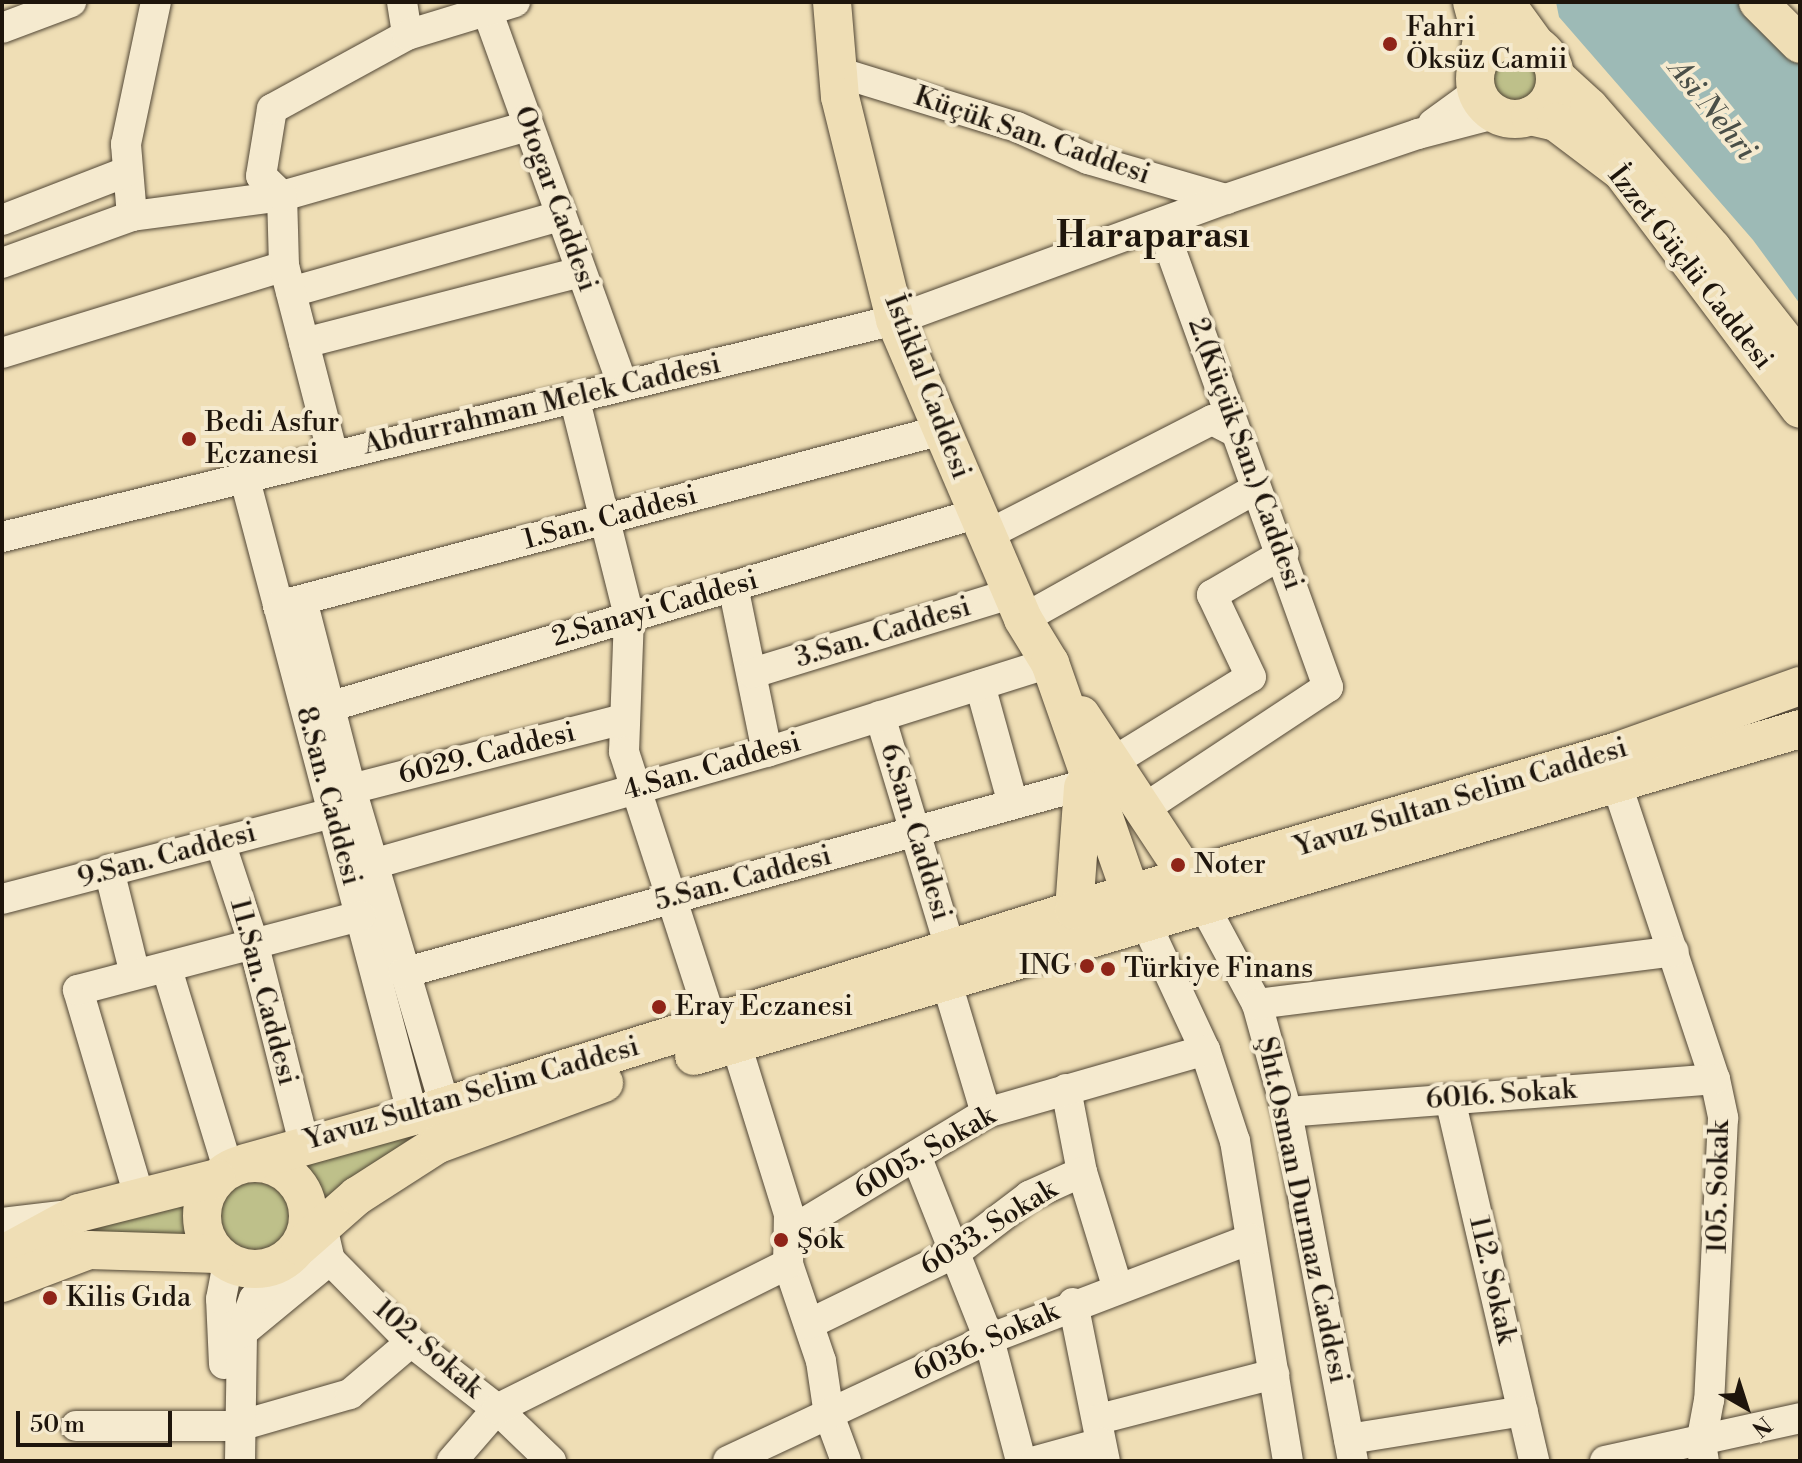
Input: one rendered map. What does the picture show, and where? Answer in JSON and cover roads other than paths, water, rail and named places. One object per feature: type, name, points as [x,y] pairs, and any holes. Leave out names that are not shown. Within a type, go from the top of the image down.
[{"type":"main road","name":"İstiklal Caddesi","points":[[832,2],[838,72],[895,320],[1018,606],[1050,663],[1091,768],[1138,907]]},
{"type":"main road","points":[[1472,2],[1494,98]]},
{"type":"main road","name":"İzzet Güçlü Caddesi","points":[[1505,2],[1545,61],[1692,225],[1800,360]]},
{"type":"main road","points":[[1758,2],[1800,44]]},
{"type":"main road","points":[[1500,42],[1545,61],[1549,100],[1494,98],[1500,42]]},
{"type":"main road","name":"İzzet Güçlü Caddesi","points":[[1494,98],[1576,135],[1622,172],[1800,409]]},
{"type":"main road","name":"Yavuz Sultan Selim Caddesi","points":[[1197,892],[1618,751],[1800,686]]},
{"type":"main road","name":"Yavuz Sultan Selim Caddesi","points":[[2,1255],[79,1213],[230,1170],[304,1143],[724,1034],[1138,907],[1617,785],[1800,729]]},
{"type":"main road","name":"İstiklal Caddesi","points":[[1091,768],[1142,810],[1197,892]]},
{"type":"main road","points":[[1074,910],[1091,768]]},
{"type":"main road","name":"Yavuz Sultan Selim Caddesi","points":[[948,964],[1074,910],[1138,907]]},
{"type":"main road","name":"Yavuz Sultan Selim Caddesi","points":[[2,1283],[89,1250],[223,1259],[262,1269],[310,1247],[357,1196],[438,1144],[724,1034]]},
{"type":"main road","name":"Yavuz Sultan Selim Caddesi","points":[[230,1170],[280,1168],[304,1194],[310,1247]]},
{"type":"main road","points":[[223,1259],[201,1216],[230,1170]]},
{"type":"street","points":[[132,216],[126,144],[156,2]]},
{"type":"street","points":[[402,2],[407,35]]},
{"type":"street","points":[[2,28],[57,5]]},
{"type":"street","points":[[333,455],[288,279],[282,196],[261,176],[272,109],[407,35],[502,8]]},
{"type":"street","name":"Otogar Caddesi","points":[[502,8],[528,126],[623,385]]},
{"type":"street","name":"Küçük San. Caddesi","points":[[838,72],[1017,127],[1088,159],[1226,199]]},
{"type":"street","name":"Abdurrahman Melek Caddesi","points":[[2,537],[895,320],[1226,199],[1418,134],[1494,98]]},
{"type":"street","points":[[2,263],[132,216],[224,200],[282,196],[528,126]]},
{"type":"street","points":[[2,220],[126,172]]},
{"type":"street","points":[[2,353],[288,279],[560,216]]},
{"type":"street","name":"2.(Küçük San.) Caddesi","points":[[1142,810],[1328,687],[1284,553],[1234,431],[1161,223]]},
{"type":"street","points":[[304,343],[581,272]]},
{"type":"street","points":[[574,397],[629,616],[624,752],[672,898],[789,1214],[788,1264],[821,1361],[829,1415],[846,1461]]},
{"type":"street","name":"2.Sanayi Caddesi","points":[[332,706],[733,586],[982,524],[1212,420],[1228,424],[1234,431]]},
{"type":"street","name":"1.San. Caddesi","points":[[290,603],[942,430]]},
{"type":"street","name":"8.San. Caddesi","points":[[244,476],[290,603],[332,706],[351,789],[403,973],[429,1111]]},
{"type":"street","name":"3.San. Caddesi","points":[[753,673],[1018,606],[1256,489]]},
{"type":"street","name":"5.San. Caddesi","points":[[403,973],[1013,804],[1091,768],[1251,677],[1212,595],[1284,553]]},
{"type":"street","points":[[733,586],[767,752]]},
{"type":"street","name":"8.San. Caddesi","points":[[290,603],[333,813],[360,916],[429,1111]]},
{"type":"street","name":"4.San. Caddesi","points":[[373,864],[767,752],[1050,663]]},
{"type":"street","points":[[980,685],[1013,804]]},
{"type":"street","name":"6.San. Caddesi","points":[[880,716],[915,831],[986,1113]]},
{"type":"street","name":"6029. Caddesi","points":[[351,789],[624,719]]},
{"type":"street","name":"105. Sokak","points":[[1617,785],[1715,1079],[1723,1118],[1709,1400],[1702,1452]]},
{"type":"street","name":"9.San. Caddesi","points":[[2,899],[333,813]]},
{"type":"street","name":"11.San. Caddesi","points":[[220,842],[253,942],[304,1143]]},
{"type":"street","points":[[109,870],[135,974]]},
{"type":"street","name":"Şht.Osman Durmaz Caddesi","points":[[1197,892],[1257,1004],[1287,1112],[1351,1450]]},
{"type":"street","name":"Şht.Osman Durmaz Caddesi","points":[[1138,907],[1205,1050],[1235,1141],[1288,1461]]},
{"type":"street","points":[[139,1196],[78,990],[360,916]]},
{"type":"street","points":[[1257,1004],[1674,951]]},
{"type":"street","points":[[167,969],[230,1170]]},
{"type":"street","name":"6005. Sokak","points":[[789,1232],[917,1158],[986,1113],[1205,1050]]},
{"type":"street","name":"6016. Sokak","points":[[1287,1112],[1715,1079]]},
{"type":"street","points":[[1066,1089],[1082,1172],[1117,1286]]},
{"type":"street","name":"112. Sokak","points":[[1450,1099],[1534,1461]]},
{"type":"street","points":[[917,1158],[989,1339],[1021,1461]]},
{"type":"street","name":"6033. Sokak","points":[[809,1324],[953,1254],[1029,1196],[1082,1172]]},
{"type":"street","points":[[2,1223],[79,1213]]},
{"type":"street","name":"6036. Sokak","points":[[728,1461],[1073,1303],[1251,1239]]},
{"type":"street","points":[[242,1333],[310,1247]]},
{"type":"street","points":[[226,1461],[242,1333],[254,1299],[310,1247]]},
{"type":"street","name":"102. Sokak","points":[[310,1247],[411,1342],[497,1409],[551,1461]]},
{"type":"street","points":[[223,1259],[221,1299],[232,1426],[240,1461]]},
{"type":"street","points":[[452,1461],[497,1409],[788,1264]]},
{"type":"street","points":[[1073,1303],[1102,1441]]},
{"type":"street","points":[[76,1426],[232,1426],[350,1394],[411,1342]]},
{"type":"street","points":[[1036,1461],[1102,1441],[1274,1374]]},
{"type":"street","points":[[1351,1450],[1523,1411]]},
{"type":"street","points":[[1605,1461],[1702,1452],[1800,1418]]},
{"type":"water","name":"Asi Nehri","points":[[1556,2],[1738,2],[1800,66],[1800,304],[1753,240],[1559,17]]},
{"type":"place","name":"Fahri Öksüz Camii","points":[[1390,44]]},
{"type":"place","name":"Bedi Asfur Eczanesi","points":[[189,439]]},
{"type":"place","name":"Noter","points":[[1178,865]]},
{"type":"place","name":"ING","points":[[1087,966]]},
{"type":"place","name":"Türkiye Finans","points":[[1108,969]]},
{"type":"place","name":"Eray Eczanesi","points":[[659,1007]]},
{"type":"place","name":"Şok","points":[[781,1240]]},
{"type":"place","name":"Kilis Gıda","points":[[50,1298]]},
{"type":"district","name":"Haraparası","points":[[1153,237]]}]
